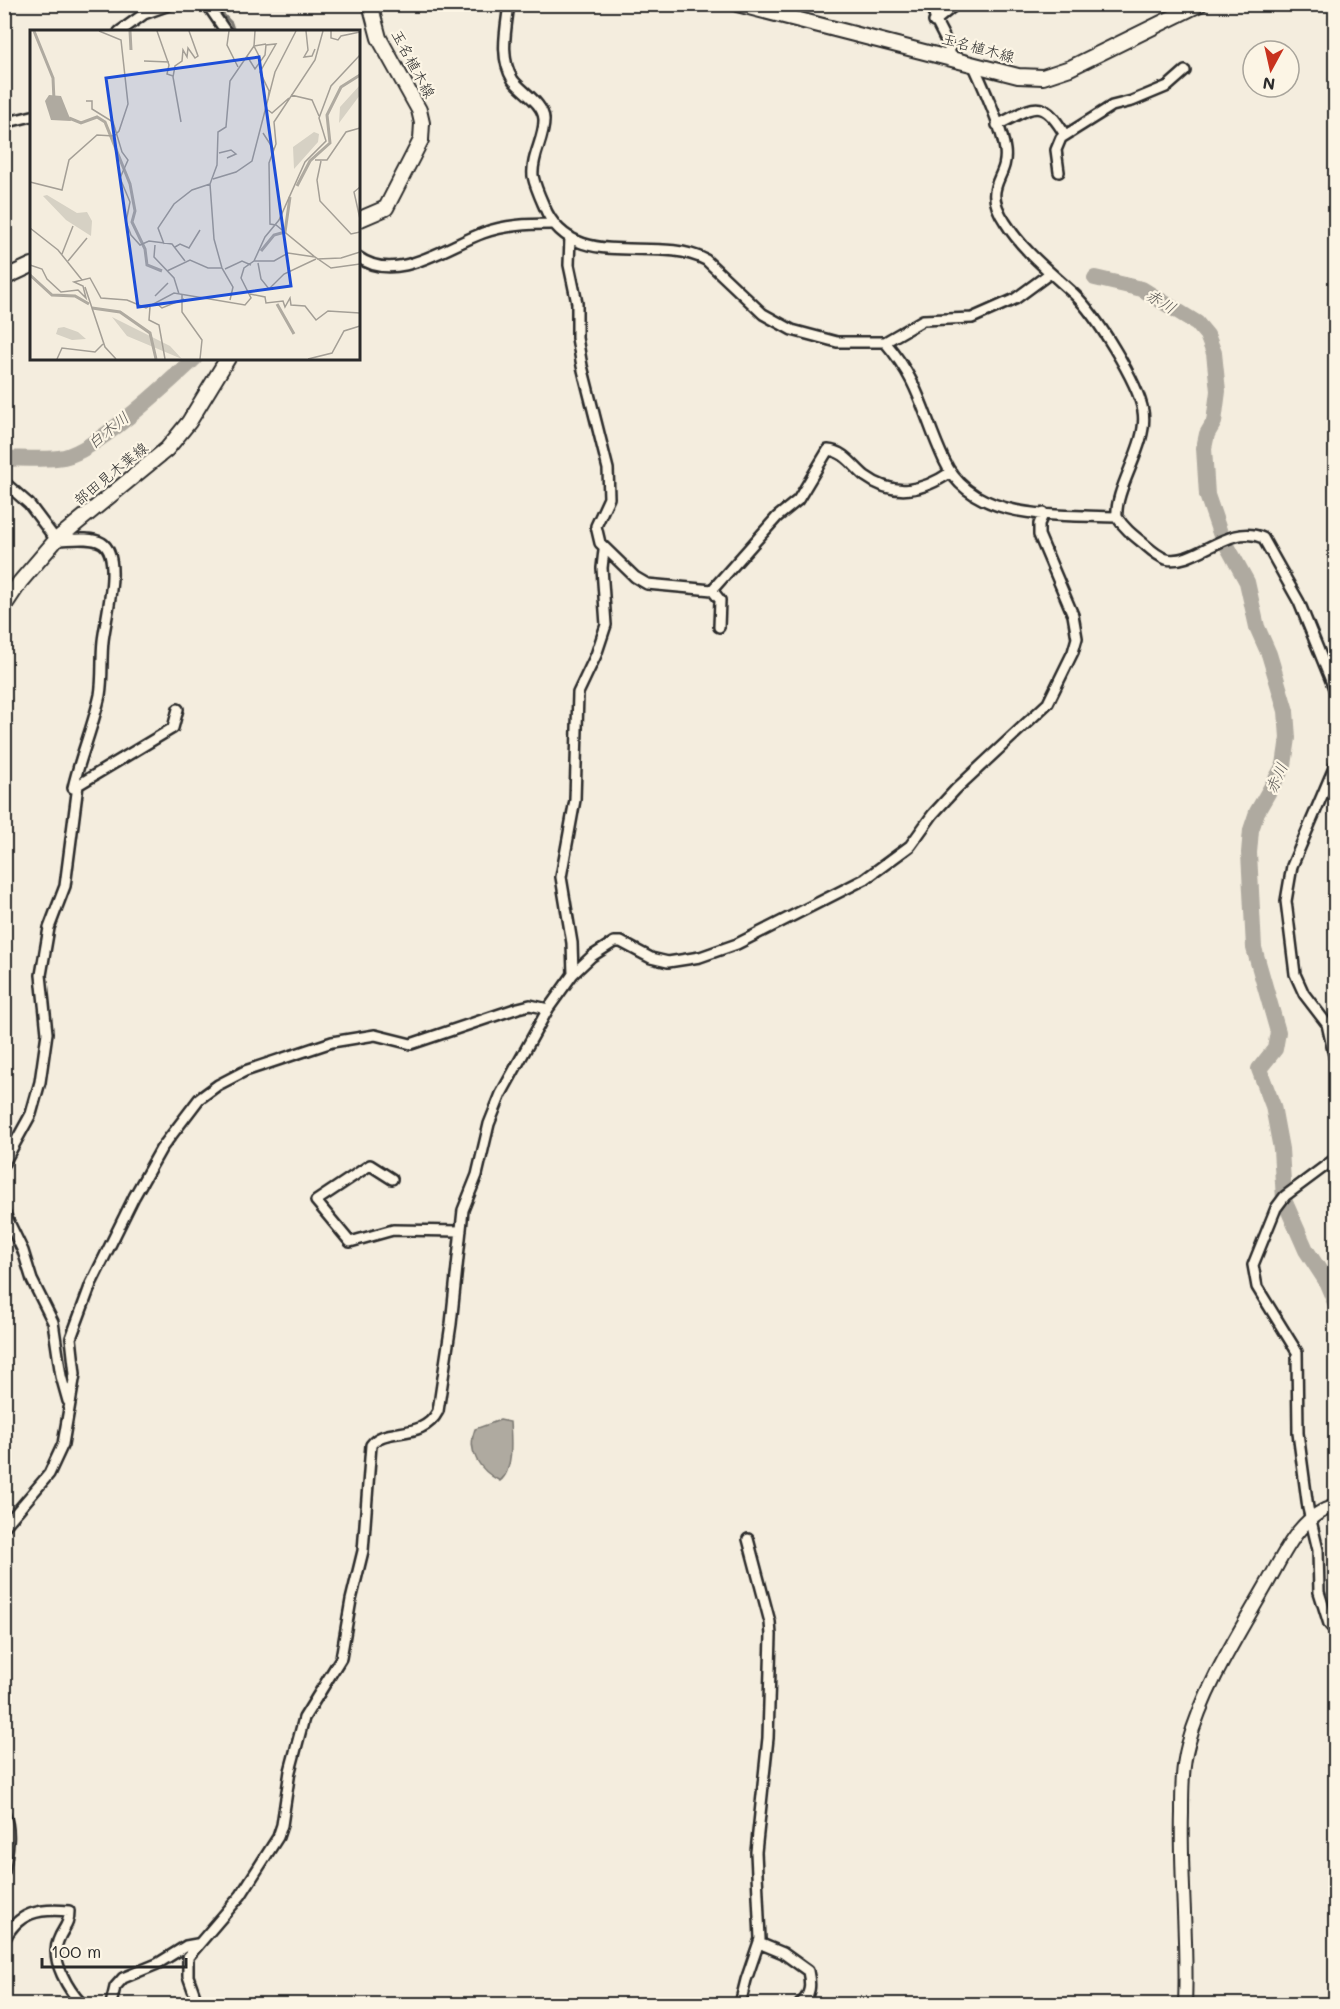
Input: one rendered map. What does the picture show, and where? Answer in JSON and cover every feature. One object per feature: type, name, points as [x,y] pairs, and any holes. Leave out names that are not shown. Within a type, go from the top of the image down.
[{"type":"main road","name":"玉名植木線","points":[[360,219],[386,208],[421,140],[422,123],[419,110],[378,38],[370,4]]},
{"type":"main road","name":"玉名植木線","points":[[737,4],[1018,76],[1042,77],[1070,69],[1179,9],[1200,4]]},
{"type":"main road","points":[[4,278],[30,266]]},
{"type":"main road","name":"部田見木葉線","points":[[4,606],[20,582],[56,540],[167,449],[189,422],[227,360]]},
{"type":"street","points":[[122,30],[144,14],[172,4]]},
{"type":"street","points":[[207,4],[225,30]]},
{"type":"street","points":[[509,4],[505,57],[513,79],[540,108],[544,117],[532,166],[534,180],[551,224],[570,237],[604,249],[676,251],[695,254],[706,260],[763,314],[792,330],[837,342],[885,342],[923,320],[972,318],[988,313],[1014,299],[1049,273]]},
{"type":"street","points":[[932,4],[934,22],[948,44],[951,57]]},
{"type":"street","points":[[934,22],[956,4]]},
{"type":"street","points":[[973,64],[1005,150],[1003,166],[994,189],[996,206],[1015,236],[1049,273],[1076,296],[1092,316],[1115,352],[1136,392],[1143,412],[1140,438],[1117,517]]},
{"type":"street","points":[[1059,172],[1056,150],[1061,138],[1112,106],[1132,101],[1168,86],[1185,71]]},
{"type":"street","points":[[997,125],[1035,108],[1043,108],[1054,116],[1065,135]]},
{"type":"street","points":[[4,123],[30,116]]},
{"type":"street","points":[[360,258],[365,262],[390,267],[409,264],[484,233],[510,226],[551,224]]},
{"type":"street","points":[[570,237],[569,265],[577,303],[577,338],[608,469],[609,498],[596,526],[604,550],[602,568],[606,625],[596,655],[578,693],[575,800],[561,877],[572,943],[573,974]]},
{"type":"street","points":[[885,342],[909,372],[944,462],[977,498],[1005,507],[1044,513],[1117,517],[1127,530],[1156,553],[1170,559],[1181,558],[1245,533],[1263,538],[1299,602],[1335,693]]},
{"type":"street","points":[[712,590],[777,517],[798,500],[828,450],[835,450],[846,457],[866,477],[888,488],[918,490],[951,472]]},
{"type":"street","points":[[4,482],[28,504],[56,540],[87,539],[102,543],[110,552],[111,591],[102,643],[103,673],[99,698],[80,755],[73,788],[172,728],[178,709]]},
{"type":"street","points":[[198,2004],[188,1976],[187,1964],[196,1944],[232,1908],[278,1837],[290,1771],[304,1718],[341,1658],[351,1600],[363,1551],[371,1445],[380,1437],[421,1428],[434,1419],[441,1403],[463,1210],[477,1175],[489,1125],[501,1094],[548,1009],[573,974],[592,956],[614,942],[621,942],[651,958],[668,962],[700,957],[737,944],[865,879],[910,846],[956,789],[1048,703],[1073,652],[1077,638],[1073,615],[1039,534],[1039,524],[1044,513]]},
{"type":"street","points":[[604,550],[614,555],[635,577],[653,586],[687,586],[712,590],[720,600],[719,627]]},
{"type":"street","points":[[1335,763],[1292,866],[1286,901],[1295,974],[1304,994],[1326,1024],[1335,1064]]},
{"type":"street","points":[[4,1163],[31,1113],[40,1082],[47,1034],[41,975],[49,928],[65,886],[78,785]]},
{"type":"street","points":[[4,1527],[56,1463],[63,1444],[75,1374],[71,1338],[91,1284],[134,1197],[161,1149],[199,1099],[218,1084],[245,1071],[332,1042],[375,1035],[411,1044],[518,1008],[530,1005],[548,1009]]},
{"type":"street","points":[[1335,1158],[1285,1196],[1276,1208],[1253,1265],[1257,1287],[1297,1352],[1298,1434],[1310,1520],[1318,1550],[1320,1592],[1329,1624],[1335,1632]]},
{"type":"street","points":[[392,1179],[370,1165],[316,1201],[350,1242],[393,1230],[461,1231]]},
{"type":"street","points":[[4,1212],[23,1251],[32,1280],[53,1322],[61,1376],[69,1407]]},
{"type":"street","points":[[1185,2004],[1181,1838],[1182,1792],[1188,1746],[1200,1711],[1224,1660],[1295,1535],[1310,1520],[1327,1508],[1335,1506]]},
{"type":"street","points":[[740,2004],[759,1943],[756,1852],[768,1738],[771,1635],[770,1622],[748,1539]]},
{"type":"street","points":[[4,1813],[9,1824],[4,1872]]},
{"type":"street","points":[[4,1941],[10,1927],[32,1913],[46,1908],[69,1911],[69,1923],[57,1941],[55,1955],[60,1970],[82,2004]]},
{"type":"street","points":[[759,1943],[783,1953],[808,1971],[810,1982],[807,1998],[800,2004]]},
{"type":"street","points":[[111,2004],[115,1987],[123,1978],[157,1964],[186,1946],[196,1944]]},
{"type":"shaded area","points":[[500,1420],[510,1422],[511,1445],[508,1469],[500,1481],[481,1466],[472,1445],[475,1429]]},
{"type":"waterway","points":[[213,4],[231,23],[233,30]]},
{"type":"waterway","name":"赤川","points":[[1095,278],[1142,289],[1197,323],[1207,335],[1214,353],[1218,391],[1214,422],[1207,434],[1204,448],[1207,495],[1220,533],[1247,582],[1257,627],[1269,654],[1286,711],[1288,738],[1284,765],[1257,812],[1251,830],[1249,853],[1254,948],[1278,1032],[1275,1049],[1259,1069],[1273,1106],[1281,1149],[1284,1200],[1306,1250],[1325,1279],[1336,1305]]},
{"type":"waterway","name":"白木川","points":[[4,459],[57,458],[78,452],[132,414],[193,360]]}]
